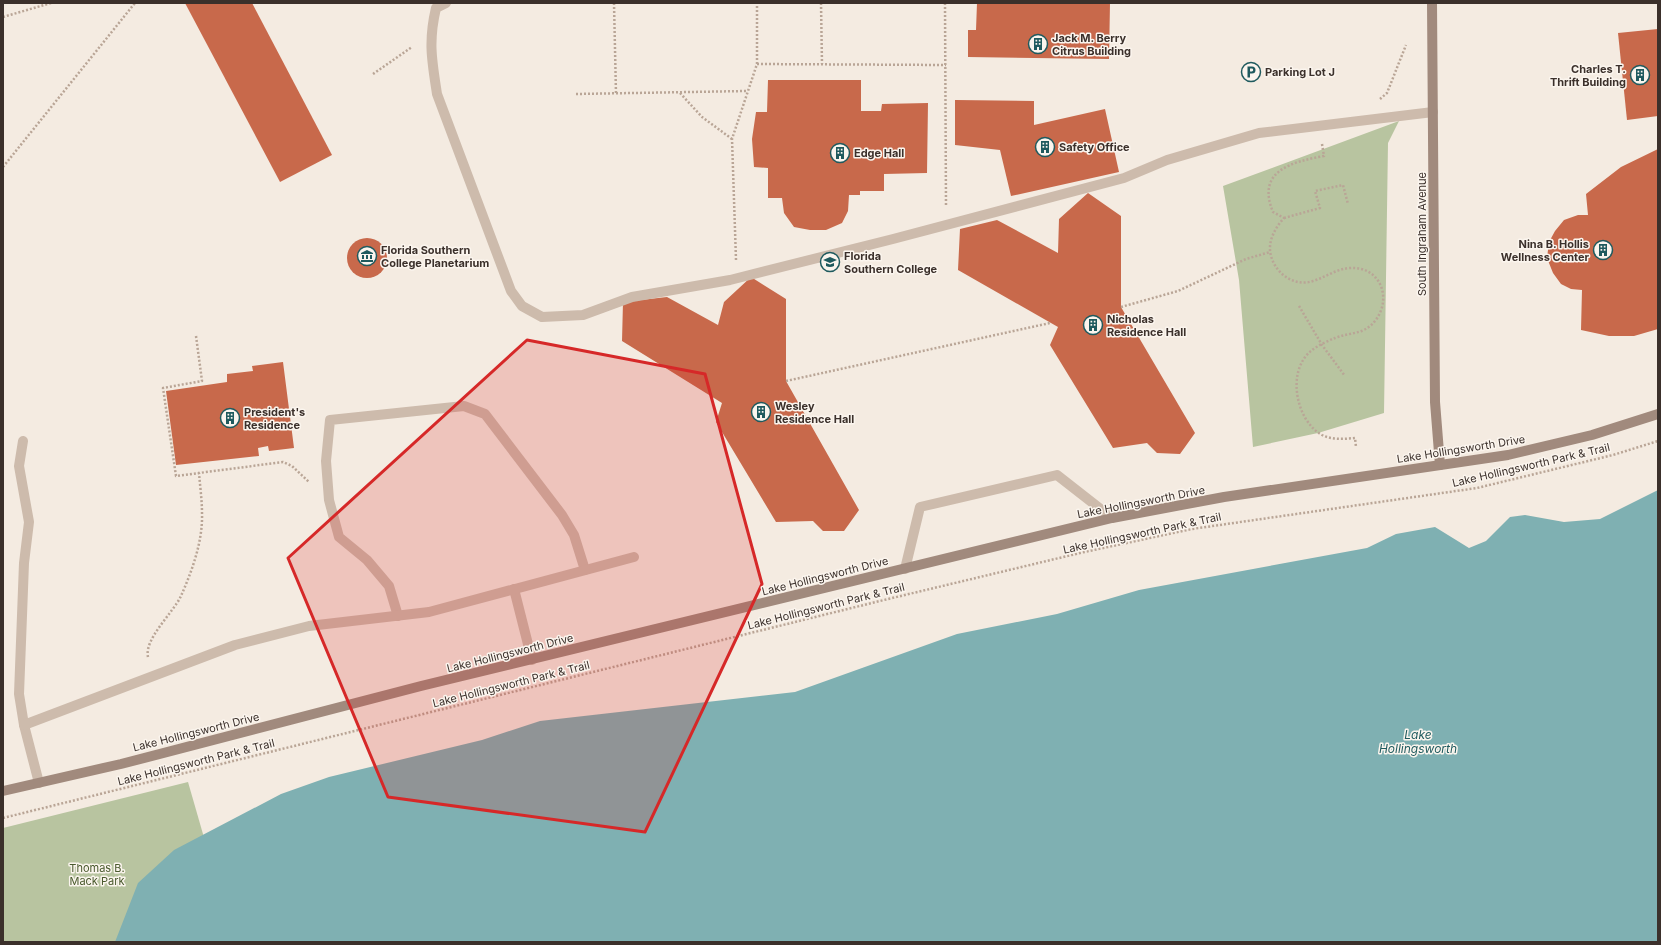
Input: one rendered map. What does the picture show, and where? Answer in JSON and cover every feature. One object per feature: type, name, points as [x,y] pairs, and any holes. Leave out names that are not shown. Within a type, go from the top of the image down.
[{"type":"street","name":"South Ingraham Avenue","points":[[1432,3],[1435,402],[1440,465]]},
{"type":"street","name":"Lake Hollingsworth Drive","points":[[3,791],[121,764],[532,660],[1112,518],[1224,497],[1516,454],[1592,435],[1658,414]]},
{"type":"lane","points":[[446,3],[436,8],[430,34],[431,60],[437,94],[512,291],[522,306],[542,317],[583,315],[632,297],[737,278],[946,225],[1124,178],[1167,160],[1259,133],[1433,112]]},
{"type":"lane","points":[[398,616],[389,586],[367,560],[339,537],[329,500],[326,461],[330,420],[464,406],[484,414],[562,515],[574,535],[585,570]]},
{"type":"lane","points":[[23,441],[19,466],[29,522],[24,563],[19,694],[24,725],[39,782]]},
{"type":"lane","points":[[905,569],[920,508],[928,506],[1057,475],[1112,518]]},
{"type":"lane","points":[[24,725],[152,675],[235,645],[309,626],[429,612],[634,557]]},
{"type":"lane","points":[[514,589],[532,660]]},
{"type":"path","points":[[3,17],[51,3]]},
{"type":"path","points":[[3,166],[135,3]]},
{"type":"path","points":[[614,3],[616,94]]},
{"type":"path","points":[[737,278],[732,138],[757,64],[757,3]]},
{"type":"path","points":[[821,3],[822,64]]},
{"type":"path","points":[[945,3],[946,225]]},
{"type":"path","points":[[373,74],[430,34]]},
{"type":"path","points":[[1377,102],[1387,93],[1406,45]]},
{"type":"path","points":[[757,64],[946,65]]},
{"type":"path","points":[[576,94],[747,91]]},
{"type":"path","points":[[679,92],[702,117],[732,138]]},
{"type":"path","points":[[1284,218],[1273,212],[1267,196],[1269,185],[1277,172],[1288,165],[1302,160],[1324,156],[1318,126]]},
{"type":"path","points":[[1348,204],[1343,185],[1315,191],[1320,208],[1284,218],[1273,233],[1270,252],[1280,274],[1287,278],[1298,281],[1311,281],[1337,270],[1351,268],[1361,269],[1368,272],[1379,282],[1384,292],[1382,310],[1369,327],[1361,332],[1336,338],[1310,351],[1296,381],[1297,399],[1300,410],[1308,423],[1324,436],[1338,439],[1355,438],[1356,447]]},
{"type":"path","points":[[1121,307],[1178,291],[1246,259],[1270,252]]},
{"type":"path","points":[[1299,306],[1322,345],[1345,376]]},
{"type":"path","points":[[786,381],[1050,323]]},
{"type":"path","points":[[196,336],[202,381],[163,388],[176,476],[283,462],[292,466],[308,482],[328,484]]},
{"type":"path","name":"Lake Hollingsworth Park & Trail","points":[[3,818],[869,603],[1080,553],[1192,529],[1477,488],[1613,455],[1658,441]]},
{"type":"path","points":[[152,675],[147,654],[153,636],[180,598],[197,551],[202,514],[199,473]]},
{"type":"highlighted area","points":[[527,340],[705,374],[762,584],[645,832],[388,797],[288,558]]},
{"type":"green space","points":[[1399,121],[1388,143],[1384,413],[1318,433],[1253,447],[1239,280],[1223,186]]},
{"type":"green space","name":"Thomas B. Mack Park","points":[[188,782],[207,848],[139,942],[3,942],[3,828]]},
{"type":"water","name":"Lake Hollingsworth","points":[[1658,490],[1658,942],[115,942],[138,883],[174,850],[281,794],[329,777],[482,740],[540,721],[795,692],[957,634],[1057,614],[1139,590],[1367,548],[1396,534],[1435,527],[1469,548],[1486,541],[1510,517],[1525,515],[1564,522],[1600,519]]},
{"type":"building","points":[[185,3],[252,3],[332,155],[280,182]]},
{"type":"building","name":"Jack M. Berry Citrus Building","points":[[977,3],[1110,3],[1109,59],[968,57],[968,30],[976,30]]},
{"type":"building","name":"Charles T. Thrift Building","points":[[1658,29],[1658,116],[1627,120],[1618,33]]},
{"type":"building","name":"Edge Hall","points":[[768,80],[861,80],[861,111],[881,111],[882,104],[928,103],[927,173],[884,174],[884,191],[860,191],[860,195],[849,195],[848,211],[842,223],[826,230],[810,230],[794,227],[784,213],[782,198],[768,198],[768,168],[754,167],[752,139],[756,112],[767,112]]},
{"type":"building","name":"Safety Office","points":[[955,100],[1034,101],[1034,125],[1105,109],[1119,172],[1011,196],[1000,150],[955,145]]},
{"type":"building","name":"Nina B. Hollis Wellness Center","points":[[1658,149],[1658,329],[1634,336],[1609,336],[1581,330],[1582,290],[1571,289],[1561,284],[1553,273],[1547,258],[1549,242],[1555,231],[1564,220],[1578,215],[1588,215],[1586,194],[1621,167]]},
{"type":"building","name":"Nicholas Residence Hall","points":[[1088,193],[1121,216],[1121,307],[1195,433],[1180,454],[1157,453],[1147,443],[1113,448],[1050,345],[1058,327],[958,270],[960,229],[997,220],[1058,253],[1059,219]]},
{"type":"building","name":"Florida Southern College Planetarium","points":[[363,238],[371,238],[378,241],[384,247],[387,258],[384,269],[378,275],[371,278],[363,278],[356,275],[350,269],[347,262],[347,254],[350,247],[356,241]]},
{"type":"building","name":"Wesley Residence Hall","points":[[751,277],[786,299],[786,381],[859,510],[844,531],[823,531],[813,521],[776,522],[716,422],[722,403],[622,341],[623,302],[667,297],[718,325],[724,302]]},
{"type":"building","name":"President's Residence","points":[[283,362],[294,448],[269,451],[268,446],[258,448],[259,456],[176,465],[166,391],[227,382],[227,374],[253,371],[252,366]]},
{"type":"place","name":"Jack M. Berry Citrus Building","points":[[1038,44]]},
{"type":"place","name":"Parking Lot J","points":[[1251,72]]},
{"type":"place","name":"Charles T. Thrift Building","points":[[1640,75]]},
{"type":"place","name":"Safety Office","points":[[1045,147]]},
{"type":"place","name":"Edge Hall","points":[[840,153]]},
{"type":"place","name":"Nina B. Hollis Wellness Center","points":[[1603,250]]},
{"type":"place","name":"Florida Southern College Planetarium","points":[[367,256]]},
{"type":"place","name":"Florida Southern College","points":[[830,262]]},
{"type":"place","name":"Nicholas Residence Hall","points":[[1093,325]]},
{"type":"place","name":"Wesley Residence Hall","points":[[761,412]]},
{"type":"place","name":"President's Residence","points":[[230,418]]}]
